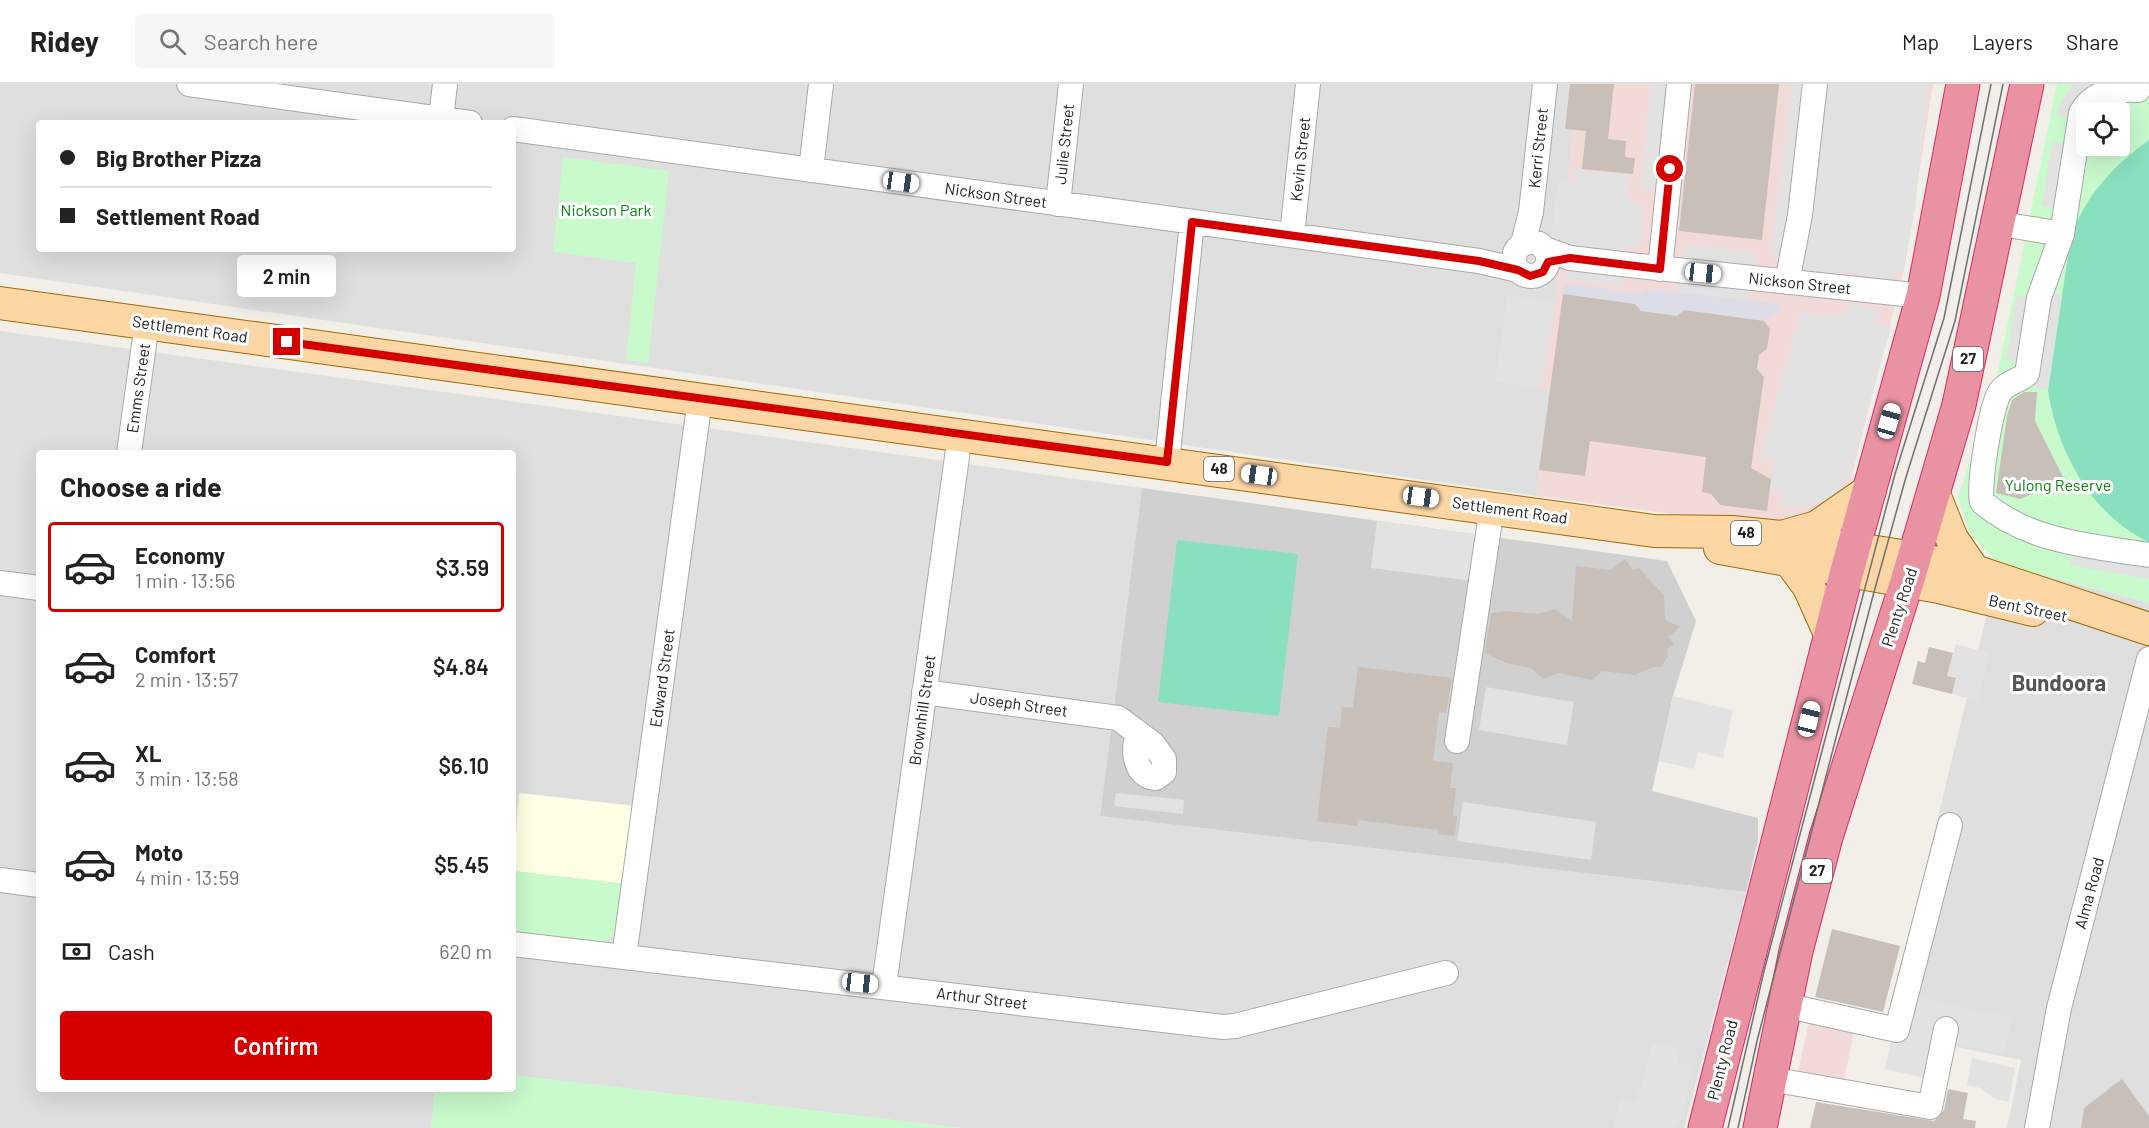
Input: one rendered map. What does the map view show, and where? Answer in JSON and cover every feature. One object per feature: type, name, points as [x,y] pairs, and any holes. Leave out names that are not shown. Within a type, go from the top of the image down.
[{"type":"highway","name":"Plenty Road","points":[[1705,1128],[1830,634],[1923,296],[1963,84]]},
{"type":"highway","points":[[1948,164],[1974,114],[1984,84]]},
{"type":"highway","name":"Plenty Road","points":[[1760,1128],[1784,1005],[1826,837],[1911,570],[1959,405],[1996,223],[2018,92]]},
{"type":"main road","name":"Settlement Road","points":[[0,303],[1492,507],[1664,532],[1738,554],[1786,549],[1911,570]]},
{"type":"main road","points":[[1830,634],[1809,587],[1786,549],[1870,490]]},
{"type":"main road","points":[[1934,494],[1952,539],[1974,572]]},
{"type":"main road","name":"Bent Street","points":[[1911,570],[1974,572],[2149,630]]},
{"type":"main road","name":"Bent Street","points":[[1911,570],[2045,613],[2149,630]]},
{"type":"main road","points":[[1770,1078],[1776,1128]]},
{"type":"street","points":[[189,84],[280,90],[448,120]]},
{"type":"street","points":[[441,119],[445,84]]},
{"type":"street","points":[[811,170],[821,84]]},
{"type":"street","name":"Julie Street","points":[[1058,204],[1071,84]]},
{"type":"street","name":"Kevin Street","points":[[1292,235],[1308,84]]},
{"type":"street","name":"Kerri Street","points":[[1537,255],[1531,212],[1545,84]]},
{"type":"street","points":[[1660,269],[1678,84]]},
{"type":"street","points":[[1787,282],[1800,215],[1815,84]]},
{"type":"street","points":[[2138,90],[2122,89],[2096,96],[2086,103],[2081,113],[2062,234],[2039,298],[2027,374],[2003,388],[1995,400],[1981,481],[1982,502],[2036,534],[2054,540],[2149,555]]},
{"type":"street","name":"Nickson Street","points":[[516,129],[1479,261],[1537,255],[1923,296]]},
{"type":"street","points":[[1167,462],[1192,222]]},
{"type":"street","points":[[1996,223],[2062,234]]},
{"type":"street","name":"Emms Street","points":[[129,450],[147,323]]},
{"type":"street","name":"Edward Street","points":[[624,957],[700,399]]},
{"type":"street","name":"Brownhill Street","points":[[884,986],[960,435]]},
{"type":"street","points":[[1457,741],[1492,507]]},
{"type":"street","points":[[0,583],[36,588]]},
{"type":"street","name":"Alma Road","points":[[2037,1128],[2059,1008],[2149,659]]},
{"type":"street","name":"Joseph Street","points":[[924,692],[1113,717],[1123,720],[1138,735]]},
{"type":"street","points":[[1784,1005],[1897,1030],[1950,825]]},
{"type":"street","points":[[0,880],[36,885]]},
{"type":"street","name":"Arthur Street","points":[[516,944],[1223,1027],[1235,1026],[1446,973]]},
{"type":"street","points":[[1770,1078],[1930,1107],[1946,1029]]},
{"type":"shaded area","points":[[0,84],[1578,84],[1555,302],[1508,296],[1496,381],[1550,389],[1536,496],[0,273]]},
{"type":"shaded area","points":[[1578,84],[1933,84],[1904,269],[1844,507],[1781,528],[1536,496],[1550,390],[1496,381],[1508,295],[1555,301]]},
{"type":"shaded area","points":[[1651,84],[1668,84],[1657,190],[1640,189]]},
{"type":"shaded area","points":[[1792,84],[1928,84],[1915,209],[1904,269],[1887,280],[1847,272],[1825,273],[1798,267],[1783,258],[1770,255]]},
{"type":"shaded area","points":[[2074,84],[2126,84],[2107,102],[2076,102],[2076,120],[2055,115]]},
{"type":"shaded area","points":[[2052,142],[2076,145],[2076,156],[2082,156],[2074,211],[2042,206]]},
{"type":"shaded area","points":[[1574,169],[1630,175],[1628,189],[1631,202],[1644,204],[1640,247],[1626,247],[1623,286],[1565,280],[1565,240],[1551,238],[1558,181],[1572,182]]},
{"type":"shaded area","points":[[1685,245],[1757,253],[1755,267],[1684,259]]},
{"type":"shaded area","points":[[1679,278],[1750,287],[1749,300],[1677,292]]},
{"type":"shaded area","points":[[1565,283],[1643,294],[1647,289],[1781,304],[1780,310],[1764,321],[1684,310],[1672,356],[1635,304],[1563,294]]},
{"type":"shaded area","points":[[2048,293],[2062,295],[2048,390],[2035,388],[2019,362],[2006,360],[2016,296],[2030,298]]},
{"type":"shaded area","points":[[1508,295],[1555,302],[1542,388],[1496,381]]},
{"type":"shaded area","points":[[1849,303],[1880,311],[1877,323],[1891,327],[1849,478],[1835,496],[1808,507],[1780,506],[1782,492],[1770,490],[1774,461],[1760,457],[1801,311],[1815,315],[1845,315]]},
{"type":"shaded area","points":[[0,331],[1142,488],[1100,816],[1746,892],[1684,1128],[961,1128],[516,1075],[516,450],[36,450],[36,1092],[435,1092],[431,1128],[0,1128]]},
{"type":"shaded area","points":[[1142,488],[1667,561],[1696,621],[1673,696],[1652,791],[1758,818],[1758,840],[1746,892],[1100,816]]},
{"type":"shaded area","points":[[1377,521],[1479,535],[1473,581],[1371,568]]},
{"type":"shaded area","points":[[2077,537],[2149,547],[2149,579],[2069,565]]},
{"type":"shaded area","points":[[1999,564],[2149,603],[2149,1128],[2007,1128],[2021,1060],[1886,1033]]},
{"type":"shaded area","points":[[1956,644],[1989,653],[1977,701],[1952,694],[1956,678],[1947,676]]},
{"type":"shaded area","points":[[1486,687],[1574,702],[1567,745],[1479,730]]},
{"type":"shaded area","points":[[1673,696],[1733,710],[1723,758],[1698,752],[1694,769],[1659,761]]},
{"type":"shaded area","points":[[519,793],[635,806],[626,884],[516,871]]},
{"type":"shaded area","points":[[1116,793],[1184,800],[1183,814],[1114,806]]},
{"type":"shaded area","points":[[1463,802],[1596,822],[1591,860],[1457,841]]},
{"type":"shaded area","points":[[1901,993],[2012,1018],[2004,1054],[1947,1042],[1939,1081],[1885,1069]]},
{"type":"shaded area","points":[[1810,1017],[1855,1026],[1843,1086],[1797,1076]]},
{"type":"shaded area","points":[[1652,1044],[1680,1049],[1677,1062],[1694,1066],[1681,1120],[1675,1128],[1614,1128],[1620,1098],[1637,1100]]},
{"type":"shaded area","points":[[1972,1058],[2015,1068],[2009,1102],[1995,1099],[1980,1088],[1967,1085]]},
{"type":"green space","name":"Yulong Reserve","points":[[2057,84],[2149,84],[2149,603],[1999,564],[1970,535],[1958,498],[1998,371]]},
{"type":"green space","points":[[2149,140],[2149,542],[2128,530],[2110,515],[2080,479],[2059,436],[2048,390],[2071,236],[2093,194],[2130,155]]},
{"type":"green space","name":"Nickson Park","points":[[563,157],[669,171],[648,363],[626,360],[636,263],[553,252]]},
{"type":"green space","points":[[1177,540],[1298,554],[1279,716],[1158,702]]},
{"type":"green space","points":[[516,871],[626,884],[615,935],[604,942],[516,932]]},
{"type":"green space","points":[[516,1075],[960,1128],[431,1128],[435,1092],[516,1092]]},
{"type":"building","points":[[1570,84],[1614,84],[1608,139],[1626,141],[1625,157],[1635,158],[1633,174],[1582,169],[1586,131],[1565,129]]},
{"type":"building","points":[[1695,84],[1779,84],[1762,240],[1679,231]]},
{"type":"building","points":[[1563,294],[1635,304],[1641,311],[1677,316],[1684,310],[1764,321],[1770,329],[1767,349],[1759,355],[1757,369],[1764,377],[1751,468],[1771,479],[1767,511],[1720,505],[1711,494],[1702,492],[1706,457],[1590,441],[1585,476],[1539,470]]},
{"type":"building","points":[[2024,392],[2037,392],[2035,421],[2065,481],[2020,499],[1996,493],[2007,416],[2012,400]]},
{"type":"building","points":[[1625,559],[1633,570],[1639,568],[1664,596],[1665,620],[1680,627],[1668,637],[1675,644],[1667,649],[1668,656],[1661,667],[1653,667],[1635,675],[1602,671],[1592,680],[1559,673],[1543,679],[1531,668],[1506,663],[1485,653],[1491,613],[1506,611],[1539,614],[1555,609],[1572,621],[1576,566],[1611,570]]},
{"type":"building","points":[[1929,647],[1953,653],[1947,676],[1956,678],[1952,694],[1912,684],[1918,661],[1925,663]]},
{"type":"building","points":[[1358,667],[1452,678],[1446,713],[1439,712],[1433,761],[1453,763],[1450,788],[1456,788],[1453,816],[1457,816],[1455,836],[1439,834],[1439,830],[1358,820],[1357,826],[1317,821],[1328,727],[1340,728],[1342,707],[1353,708]]},
{"type":"building","points":[[1832,929],[1900,946],[1883,1012],[1815,997]]},
{"type":"building","points":[[2122,1079],[2149,1116],[2149,1128],[2081,1128],[2084,1108]]},
{"type":"building","points":[[1948,1089],[1968,1093],[1963,1119],[1976,1121],[1975,1128],[1810,1128],[1816,1102],[1934,1121],[1944,1110]]},
{"type":"tram line","points":[[1728,1128],[1764,971],[1895,474],[1944,318],[1991,84]]},
{"type":"tram line","points":[[1738,1128],[1757,1041],[1874,592],[1906,477],[1955,321],[2003,84]]},
{"type":"district","name":"Bundoora","points":[[2059,683]]},
{"type":"route","points":[[287,342],[1167,462],[1192,222],[1479,261],[1518,270],[1530,276],[1543,272],[1548,262],[1570,258],[1660,269],[1670,169]]}]
